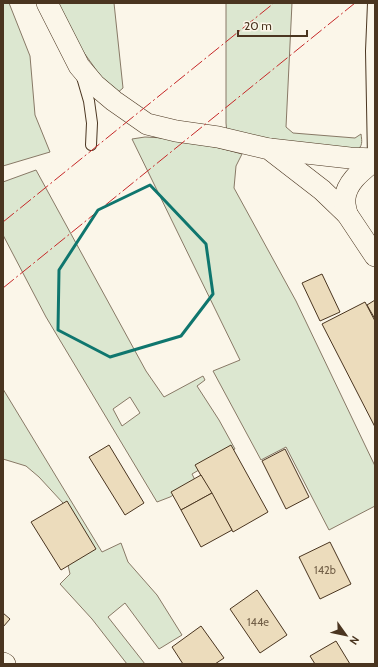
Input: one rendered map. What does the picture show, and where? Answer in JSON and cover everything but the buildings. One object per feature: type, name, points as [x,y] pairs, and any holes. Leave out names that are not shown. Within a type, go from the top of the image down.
[{"type":"street","points":[[47,3],[79,66],[95,84],[114,101],[147,124],[176,131],[218,137],[269,149],[374,159]]},
{"type":"street","points":[[269,149],[322,190],[347,214],[375,256]]},
{"type":"street","points":[[347,214],[345,197],[349,186],[356,176],[374,159]]},
{"type":"lane","points":[[373,3],[371,51],[374,159]]},
{"type":"lane","points":[[79,66],[89,101],[92,123],[91,145]]},
{"type":"highlighted area","points":[[150,185],[206,244],[213,294],[181,336],[110,357],[58,330],[59,270],[98,210]]},
{"type":"green space","points":[[3,3],[9,3],[30,56],[35,115],[50,152],[3,166]]},
{"type":"green space","points":[[55,3],[114,3],[123,88],[116,94],[82,50]]},
{"type":"green space","points":[[226,3],[292,3],[286,127],[293,133],[355,138],[361,134],[362,144],[356,151],[227,134]]},
{"type":"green space","points":[[145,137],[194,142],[242,154],[236,166],[234,188],[296,301],[375,466],[375,506],[329,530],[286,447],[261,460],[213,371],[240,360],[132,139]]},
{"type":"green space","points":[[36,170],[146,371],[164,397],[203,376],[205,380],[197,386],[219,420],[235,449],[192,474],[196,482],[170,497],[157,502],[46,317],[3,235],[3,182]],"holes":[[[130,397],[140,413],[122,426],[113,409]]]},
{"type":"green space","points":[[3,389],[102,552],[121,543],[128,562],[157,595],[182,635],[159,649],[125,603],[108,617],[145,664],[127,664],[92,619],[60,584],[70,574],[66,556],[63,503],[39,477],[26,466],[3,459]]},
{"type":"power","points":[[3,222],[274,3]]},
{"type":"power","points":[[3,288],[355,3]]}]
